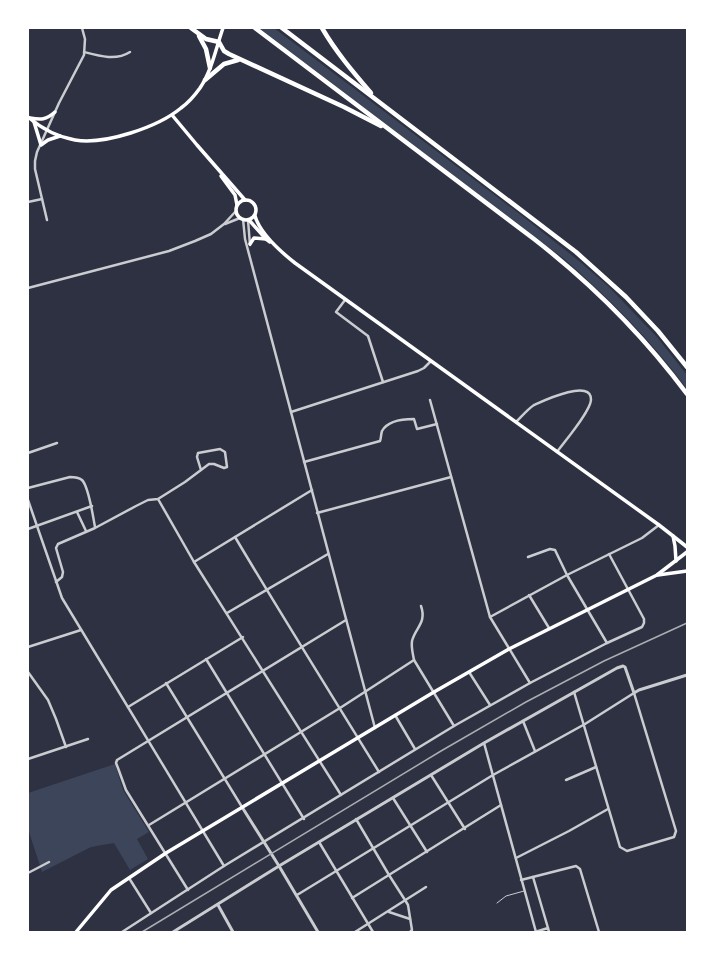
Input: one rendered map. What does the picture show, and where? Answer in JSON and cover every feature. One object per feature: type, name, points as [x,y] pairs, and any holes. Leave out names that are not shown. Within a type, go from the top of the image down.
[{"type":"highway","points":[[192,28],[209,41],[219,42],[224,50],[239,60],[344,107],[393,133]]},
{"type":"highway","points":[[255,28],[540,244],[582,278],[637,332],[687,394]]},
{"type":"highway","points":[[282,28],[576,252],[626,298],[658,331],[687,367]]},
{"type":"highway","points":[[322,28],[342,60],[379,102]]},
{"type":"highway","points":[[198,34],[206,49],[210,68]]},
{"type":"highway","points":[[205,80],[224,64],[239,60]]},
{"type":"main road","points":[[28,118],[60,136],[76,140],[105,140],[151,125],[182,108],[195,94],[205,80],[223,28]]},
{"type":"main road","points":[[28,118],[43,120],[55,112]]},
{"type":"main road","points":[[172,114],[245,200],[250,201],[256,207],[255,216],[272,243]]},
{"type":"main road","points":[[34,122],[41,144],[60,136]]},
{"type":"main road","points":[[207,157],[235,196],[237,206],[236,211],[238,216],[241,219],[248,220],[255,216]]},
{"type":"main road","points":[[237,206],[245,200]]},
{"type":"main road","points":[[248,220],[266,239],[294,263],[659,525],[687,547]]},
{"type":"main road","points":[[250,244],[254,238],[266,239]]},
{"type":"main road","points":[[673,536],[676,561]]},
{"type":"main road","points":[[76,932],[111,890],[128,877],[166,853],[434,692],[549,628],[657,575],[687,552]]},
{"type":"main road","points":[[657,575],[687,571]]},
{"type":"street","points":[[47,220],[35,169],[35,161],[55,112],[80,64],[84,52],[85,39],[82,28]]},
{"type":"street","points":[[84,52],[116,58],[130,52]]},
{"type":"street","points":[[28,202],[42,199]]},
{"type":"street","points":[[28,288],[169,251],[211,234],[224,224],[236,211]]},
{"type":"street","points":[[224,224],[241,219],[317,513],[375,728]]},
{"type":"street","points":[[248,220],[250,244],[249,251]]},
{"type":"street","points":[[345,300],[336,312],[368,336],[383,382]]},
{"type":"street","points":[[291,412],[424,368],[430,362]]},
{"type":"street","points":[[516,422],[533,406],[573,390],[579,390],[588,394],[591,398],[587,411],[557,452]]},
{"type":"street","points":[[430,400],[438,424],[451,477],[490,617],[530,683]]},
{"type":"street","points":[[304,462],[380,441],[382,432],[392,422],[399,420],[414,419],[417,429],[438,424]]},
{"type":"street","points":[[28,453],[57,443]]},
{"type":"street","points":[[56,582],[62,578],[63,572],[56,548],[58,544],[86,530],[95,528],[148,500],[158,499],[185,482],[201,470],[209,464],[214,464],[224,468],[227,467],[225,452],[220,449],[198,453],[197,457],[201,470]]},
{"type":"street","points":[[28,488],[70,477],[75,477],[84,482],[92,506],[95,528]]},
{"type":"street","points":[[317,513],[451,477]]},
{"type":"street","points":[[194,562],[312,490]]},
{"type":"street","points":[[158,499],[194,562],[243,637],[341,795]]},
{"type":"street","points":[[28,500],[62,598],[224,866]]},
{"type":"street","points":[[28,529],[92,506]]},
{"type":"street","points":[[77,512],[86,530]]},
{"type":"street","points":[[490,617],[529,595],[642,538],[659,525]]},
{"type":"street","points":[[235,537],[301,648],[379,772]]},
{"type":"street","points":[[528,558],[550,549],[555,550],[607,643]]},
{"type":"street","points":[[227,613],[328,554]]},
{"type":"street","points":[[122,932],[224,866],[304,819],[454,726],[530,683],[607,643],[642,627],[644,619],[609,554]]},
{"type":"street","points":[[529,595],[549,628]]},
{"type":"street","points":[[421,606],[424,613],[417,632],[412,639],[411,648],[414,660],[454,726]]},
{"type":"street","points":[[188,890],[126,790],[116,763],[120,758],[346,620]]},
{"type":"street","points":[[28,647],[82,630]]},
{"type":"street","points":[[128,707],[243,637]]},
{"type":"street","points":[[206,659],[226,694],[304,819]]},
{"type":"street","points":[[148,825],[302,732],[414,660]]},
{"type":"street","points":[[173,932],[356,819],[484,743],[574,691],[617,668],[624,666],[634,693],[676,831],[674,837],[627,851],[620,847],[585,724],[574,691]]},
{"type":"street","points":[[28,672],[48,700],[66,747]]},
{"type":"street","points":[[469,672],[490,705]]},
{"type":"street","points":[[297,896],[493,775],[585,724],[639,690],[687,675]]},
{"type":"street","points":[[166,683],[318,932]]},
{"type":"street","points":[[395,715],[415,749]]},
{"type":"street","points":[[523,721],[535,751]]},
{"type":"street","points":[[28,759],[88,739]]},
{"type":"street","points":[[484,743],[536,932],[548,928]]},
{"type":"street","points":[[566,780],[596,766]]},
{"type":"street","points":[[431,775],[464,829]]},
{"type":"street","points":[[393,798],[427,852]]},
{"type":"street","points":[[352,898],[501,805]]},
{"type":"street","points":[[516,858],[608,809]]},
{"type":"street","points":[[356,819],[408,905],[411,931]]},
{"type":"street","points":[[319,842],[373,932]]},
{"type":"street","points":[[28,873],[49,862]]},
{"type":"street","points":[[521,880],[576,866],[580,868],[599,932]]},
{"type":"street","points":[[128,877],[151,913]]},
{"type":"street","points":[[533,877],[549,932]]},
{"type":"street","points":[[355,932],[426,888]]},
{"type":"street","points":[[218,905],[233,932]]},
{"type":"street","points":[[388,912],[410,919]]},
{"type":"lane","points":[[497,903],[506,896],[524,891]]},
{"type":"shaded area","points":[[259,28],[274,28],[521,215],[579,261],[608,286],[657,337],[687,375],[687,389],[659,353],[629,320],[597,288],[563,258]]},
{"type":"shaded area","points":[[115,764],[123,790],[149,832],[137,839],[148,859],[130,870],[114,843],[91,847],[42,872],[28,829],[28,793]]},
{"type":"railway","points":[[142,932],[441,751],[526,702],[604,661],[687,623]]}]
